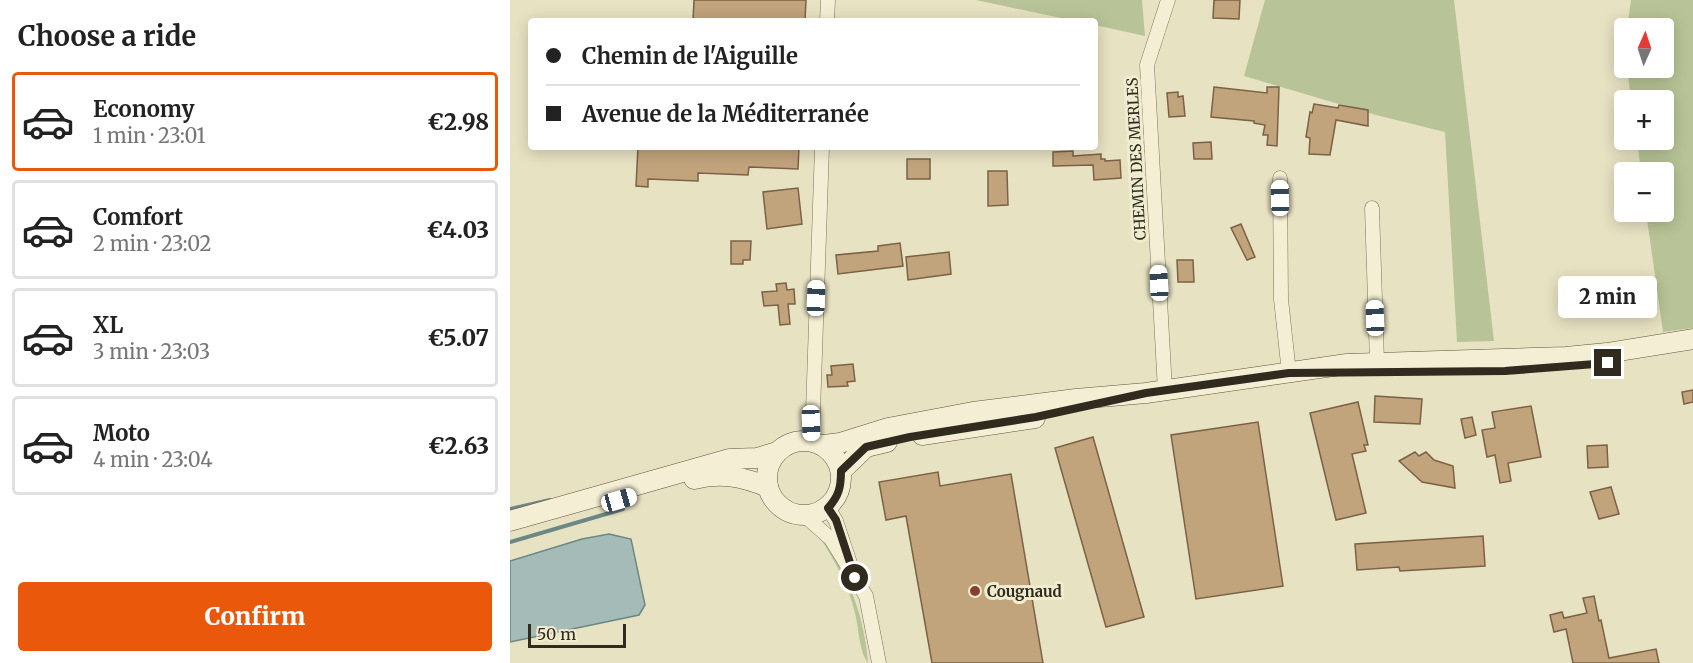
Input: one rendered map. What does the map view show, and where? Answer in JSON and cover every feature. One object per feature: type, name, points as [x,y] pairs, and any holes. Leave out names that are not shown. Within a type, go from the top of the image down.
[{"type":"main road","points":[[510,521],[729,459],[757,458],[777,452],[799,441],[840,443],[888,428],[973,412],[1156,392],[1347,364],[1566,357],[1693,339]]},
{"type":"main road","points":[[1289,373],[1505,371],[1598,364],[1693,350]]},
{"type":"main road","points":[[841,471],[866,447],[910,437],[1036,417],[1156,392]]},
{"type":"main road","points":[[777,452],[768,469],[768,487],[773,499],[793,514],[805,516],[828,508],[836,499],[841,488],[840,464],[833,453],[818,443]]},
{"type":"main road","points":[[510,531],[707,476],[745,478],[768,487]]},
{"type":"street","points":[[827,18],[828,0]]},
{"type":"street","name":"CHEMIN DES MERLES","points":[[1156,392],[1147,65],[1168,0]]},
{"type":"street","points":[[818,443],[822,150]]},
{"type":"street","points":[[1280,178],[1281,299],[1289,373]]},
{"type":"street","points":[[1372,208],[1377,362]]},
{"type":"street","points":[[828,508],[836,520],[855,578]]},
{"type":"street","points":[[805,516],[831,539],[866,596],[879,663]]},
{"type":"green space","points":[[976,0],[1142,0],[1145,36],[1098,26],[1098,18],[1061,18]]},
{"type":"green space","points":[[1265,0],[1454,0],[1494,341],[1457,342],[1445,132],[1376,115],[1244,76]]},
{"type":"green space","points":[[1631,0],[1693,0],[1693,328],[1663,332],[1647,222],[1674,222],[1674,162],[1640,162],[1638,150],[1674,150],[1674,90],[1630,90],[1628,78],[1674,78],[1674,18],[1628,18]]},
{"type":"green space","points":[[824,538],[841,567],[854,598],[863,630],[868,663],[861,646],[855,613],[846,585],[822,541]]},
{"type":"water","points":[[609,534],[631,539],[645,605],[639,615],[510,642],[510,561],[582,539]]},
{"type":"building","points":[[694,0],[806,0],[805,18],[693,18]]},
{"type":"building","points":[[1214,0],[1240,0],[1239,19],[1213,18]]},
{"type":"building","points":[[1214,87],[1267,93],[1267,87],[1279,87],[1277,146],[1267,145],[1268,135],[1263,135],[1265,125],[1254,123],[1254,121],[1211,117]]},
{"type":"building","points":[[1178,92],[1178,97],[1183,96],[1185,116],[1169,117],[1167,93]]},
{"type":"building","points":[[1314,104],[1368,110],[1368,126],[1336,120],[1330,155],[1309,154],[1310,138],[1306,137],[1310,112],[1312,113]]},
{"type":"building","points":[[1211,142],[1212,159],[1194,159],[1193,143]]},
{"type":"building","points":[[638,150],[799,150],[798,169],[749,167],[748,175],[698,173],[698,181],[648,179],[648,187],[636,186]]},
{"type":"building","points":[[1073,151],[1073,156],[1101,154],[1101,159],[1105,161],[1120,160],[1121,178],[1094,180],[1093,165],[1053,166],[1053,152]]},
{"type":"building","points":[[907,159],[930,159],[930,179],[907,179]]},
{"type":"building","points":[[988,171],[1007,171],[1008,205],[988,206]]},
{"type":"building","points":[[798,188],[802,224],[767,229],[763,192]]},
{"type":"building","points":[[1241,224],[1255,257],[1247,260],[1231,228]]},
{"type":"building","points":[[731,241],[751,241],[750,260],[743,260],[743,264],[731,264]]},
{"type":"building","points":[[900,243],[903,266],[838,274],[836,255],[878,251],[878,246]]},
{"type":"building","points":[[949,252],[951,274],[908,280],[906,257]]},
{"type":"building","points":[[1177,260],[1193,260],[1194,282],[1178,282]]},
{"type":"building","points":[[786,283],[787,290],[794,289],[795,304],[788,304],[790,324],[780,325],[778,305],[764,306],[762,292],[777,291],[776,284]]},
{"type":"building","points":[[853,364],[855,381],[847,382],[848,386],[828,387],[827,375],[832,375],[831,366]]},
{"type":"building","points":[[1693,390],[1693,402],[1684,404],[1682,392]]},
{"type":"building","points":[[1375,396],[1422,399],[1420,424],[1374,422]]},
{"type":"building","points":[[1358,402],[1368,445],[1364,445],[1366,451],[1352,454],[1366,513],[1336,520],[1310,413]]},
{"type":"building","points":[[1531,406],[1541,457],[1508,463],[1511,481],[1500,483],[1495,455],[1487,457],[1482,430],[1495,428],[1492,412]]},
{"type":"building","points":[[1472,417],[1476,435],[1465,438],[1461,419]]},
{"type":"building","points":[[1258,422],[1283,586],[1196,599],[1171,435]]},
{"type":"building","points":[[1093,437],[1144,617],[1106,627],[1055,448]]},
{"type":"building","points":[[1607,445],[1608,467],[1588,468],[1587,446]]},
{"type":"building","points":[[1415,452],[1419,456],[1426,452],[1434,460],[1453,466],[1455,488],[1422,482],[1399,461]]},
{"type":"building","name":"Cougnaud","points":[[938,472],[940,486],[1011,474],[1043,663],[932,663],[906,516],[886,520],[879,482]]},
{"type":"building","points":[[1611,487],[1619,514],[1599,519],[1590,492]]},
{"type":"building","points":[[1483,536],[1485,566],[1400,571],[1399,567],[1357,570],[1355,544]]},
{"type":"building","points":[[1594,596],[1609,658],[1656,649],[1659,663],[1573,663],[1566,629],[1554,632],[1550,615],[1562,612],[1564,618],[1587,613],[1583,598]]},
{"type":"waterway","points":[[510,509],[550,500]]},
{"type":"waterway","points":[[510,542],[623,509]]},
{"type":"place","name":"Cougnaud","points":[[975,591]]},
{"type":"route","points":[[855,578],[836,520],[828,508],[836,499],[841,488],[841,471],[866,447],[910,437],[1036,417],[1146,393],[1289,373],[1505,371],[1608,363]]}]
